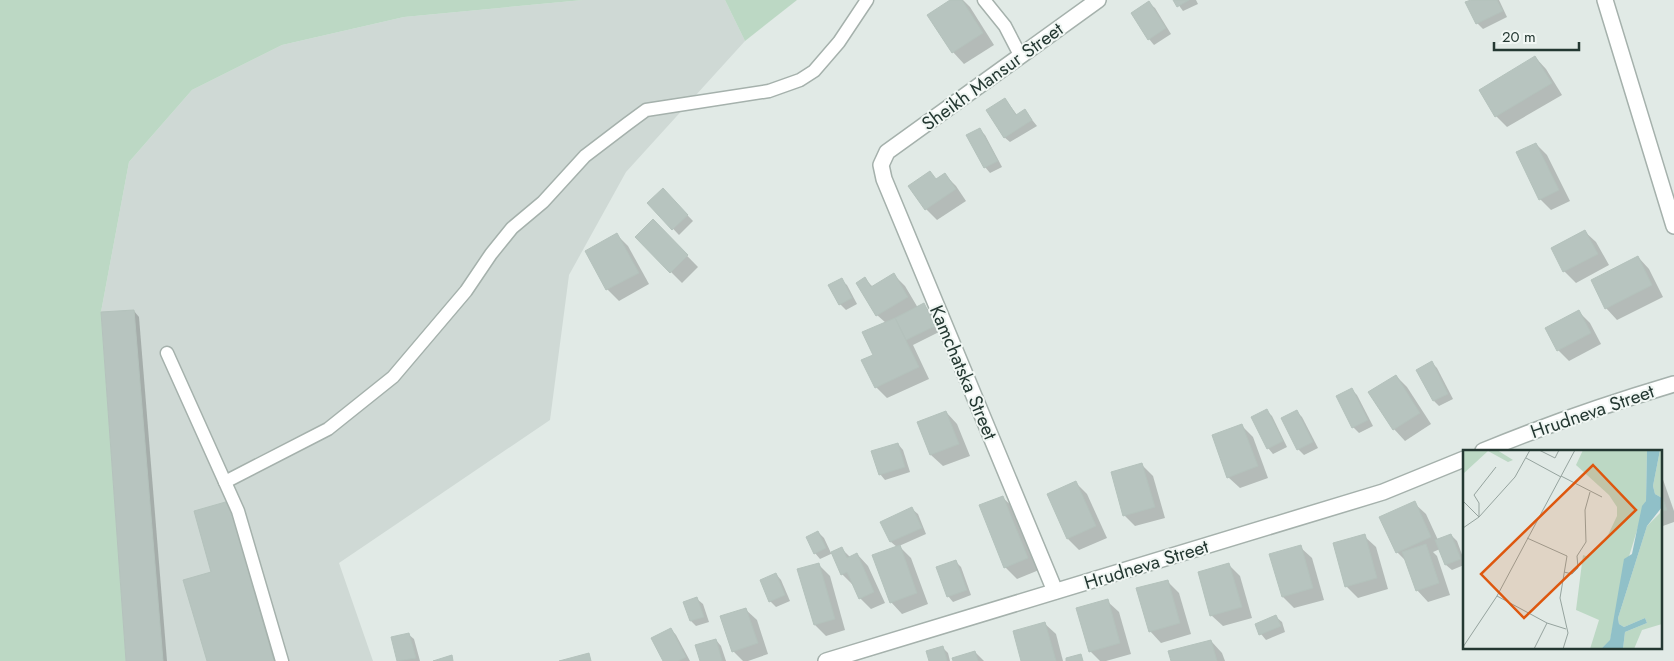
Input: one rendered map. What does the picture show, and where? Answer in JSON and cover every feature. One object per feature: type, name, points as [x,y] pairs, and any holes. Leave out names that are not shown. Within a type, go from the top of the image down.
[{"type":"street","name":"Sheikh Mansur Street","points":[[887,152],[1098,0]]},
{"type":"street","points":[[1605,0],[1674,226]]},
{"type":"street","name":"Kamchatska Street","points":[[887,152],[881,165],[884,179],[1055,591]]},
{"type":"street","name":"Hrudneva Street","points":[[1485,450],[1615,402],[1674,384]]},
{"type":"street","name":"Hrudneva Street","points":[[826,661],[1383,492],[1463,459]]},
{"type":"lane","points":[[225,482],[328,429],[393,377],[466,292],[491,254],[512,228],[543,202],[586,156],[627,124],[646,110],[769,92],[800,80],[814,71],[839,42],[867,0]]},
{"type":"lane","points":[[984,0],[1005,26],[1020,55]]},
{"type":"lane","points":[[167,352],[238,511],[282,661]]},
{"type":"shaded area","points":[[583,0],[725,0],[745,41],[626,172],[569,275],[550,420],[339,563],[373,661],[126,661],[101,312],[129,162],[192,90],[282,45],[404,17]]},
{"type":"green space","points":[[0,0],[583,0],[404,17],[282,45],[192,90],[129,162],[101,312],[126,661],[0,661]]},
{"type":"green space","points":[[725,0],[797,0],[745,41]]},
{"type":"building","points":[[950,0],[962,0],[983,33],[952,53],[927,15]]},
{"type":"building","points":[[1173,0],[1189,0],[1177,7]]},
{"type":"building","points":[[1471,0],[1497,0],[1503,11],[1476,24],[1465,2]]},
{"type":"building","points":[[1149,1],[1166,28],[1148,40],[1131,13]]},
{"type":"building","points":[[1535,56],[1552,83],[1495,117],[1479,90]]},
{"type":"building","points":[[1005,98],[1016,115],[1025,109],[1032,120],[1004,138],[986,110]]},
{"type":"building","points":[[980,128],[998,161],[984,168],[966,135]]},
{"type":"building","points":[[1536,143],[1559,190],[1539,200],[1516,152]]},
{"type":"building","points":[[930,171],[936,179],[945,173],[956,189],[925,210],[908,186]]},
{"type":"building","points":[[663,188],[688,215],[672,230],[647,203]]},
{"type":"building","points":[[653,219],[688,255],[670,273],[635,237]]},
{"type":"building","points":[[1585,230],[1598,254],[1563,272],[1551,248]]},
{"type":"building","points":[[617,233],[639,273],[606,290],[585,251]]},
{"type":"building","points":[[1638,256],[1652,285],[1605,309],[1591,280]]},
{"type":"building","points":[[894,273],[908,297],[876,316],[856,283],[865,277],[871,287]]},
{"type":"building","points":[[842,278],[852,298],[839,305],[828,285]]},
{"type":"building","points":[[924,303],[935,326],[906,340],[895,318]]},
{"type":"building","points":[[134,310],[163,661],[126,661],[101,312]]},
{"type":"building","points":[[1579,310],[1591,333],[1557,351],[1545,328]]},
{"type":"building","points":[[895,318],[919,367],[875,388],[861,360],[873,355],[862,332]]},
{"type":"building","points":[[1432,361],[1448,394],[1433,401],[1416,370]]},
{"type":"building","points":[[1396,375],[1420,413],[1393,430],[1368,392]]},
{"type":"building","points":[[1352,388],[1368,420],[1352,428],[1336,396]]},
{"type":"building","points":[[1267,409],[1283,441],[1267,449],[1251,417]]},
{"type":"building","points":[[1297,410],[1313,442],[1297,450],[1281,418]]},
{"type":"building","points":[[946,411],[959,444],[930,455],[917,422]]},
{"type":"building","points":[[1242,424],[1258,466],[1227,478],[1212,435]]},
{"type":"building","points":[[898,443],[905,467],[879,475],[871,451]]},
{"type":"building","points":[[1142,463],[1155,507],[1123,516],[1111,472]]},
{"type":"building","points":[[1076,481],[1096,526],[1067,539],[1047,494]]},
{"type":"building","points":[[1003,496],[1028,558],[1004,568],[979,505]]},
{"type":"building","points":[[1662,496],[1667,510],[1662,511]]},
{"type":"building","points":[[229,501],[274,661],[207,661],[183,580],[211,572],[194,511]]},
{"type":"building","points":[[1415,501],[1431,537],[1396,553],[1379,517]]},
{"type":"building","points":[[912,507],[922,528],[890,542],[880,522]]},
{"type":"building","points":[[818,531],[826,548],[814,554],[806,537]]},
{"type":"building","points":[[1365,534],[1377,578],[1345,587],[1333,543]]},
{"type":"building","points":[[1451,534],[1461,559],[1445,565],[1435,540]]},
{"type":"building","points":[[1426,544],[1439,583],[1416,591],[1402,552]]},
{"type":"building","points":[[900,545],[917,593],[890,603],[872,555]]},
{"type":"building","points":[[1301,545],[1313,588],[1282,597],[1269,554]]},
{"type":"building","points":[[842,547],[847,558],[857,553],[874,592],[859,599],[847,572],[841,575],[831,552]]},
{"type":"building","points":[[956,560],[967,590],[947,597],[936,567]]},
{"type":"building","points":[[819,563],[835,619],[814,625],[797,569]]},
{"type":"building","points":[[1229,563],[1242,607],[1210,616],[1198,572]]},
{"type":"building","points":[[776,573],[785,595],[769,602],[760,580]]},
{"type":"building","points":[[1168,580],[1180,623],[1149,632],[1136,588]]},
{"type":"building","points":[[697,597],[704,617],[690,621],[683,602]]},
{"type":"building","points":[[1108,599],[1120,643],[1089,652],[1076,608]]},
{"type":"building","points":[[746,608],[758,643],[732,652],[720,616]]},
{"type":"building","points":[[1276,615],[1281,626],[1259,635],[1255,624]]},
{"type":"building","points":[[1045,622],[1056,661],[1021,661],[1013,631]]},
{"type":"building","points":[[671,628],[686,657],[678,661],[663,661],[651,638]]},
{"type":"building","points":[[409,633],[416,658],[397,661],[391,637]]},
{"type":"building","points":[[716,639],[722,661],[700,661],[695,645]]},
{"type":"building","points":[[1211,640],[1217,661],[1171,661],[1168,651]]},
{"type":"building","points":[[943,646],[947,661],[929,661],[926,651]]},
{"type":"building","points":[[975,651],[978,661],[953,661],[952,658]]},
{"type":"building","points":[[589,653],[591,661],[559,661]]},
{"type":"building","points":[[1081,654],[1083,661],[1066,661],[1066,658]]},
{"type":"building","points":[[452,655],[453,661],[433,661]]}]
